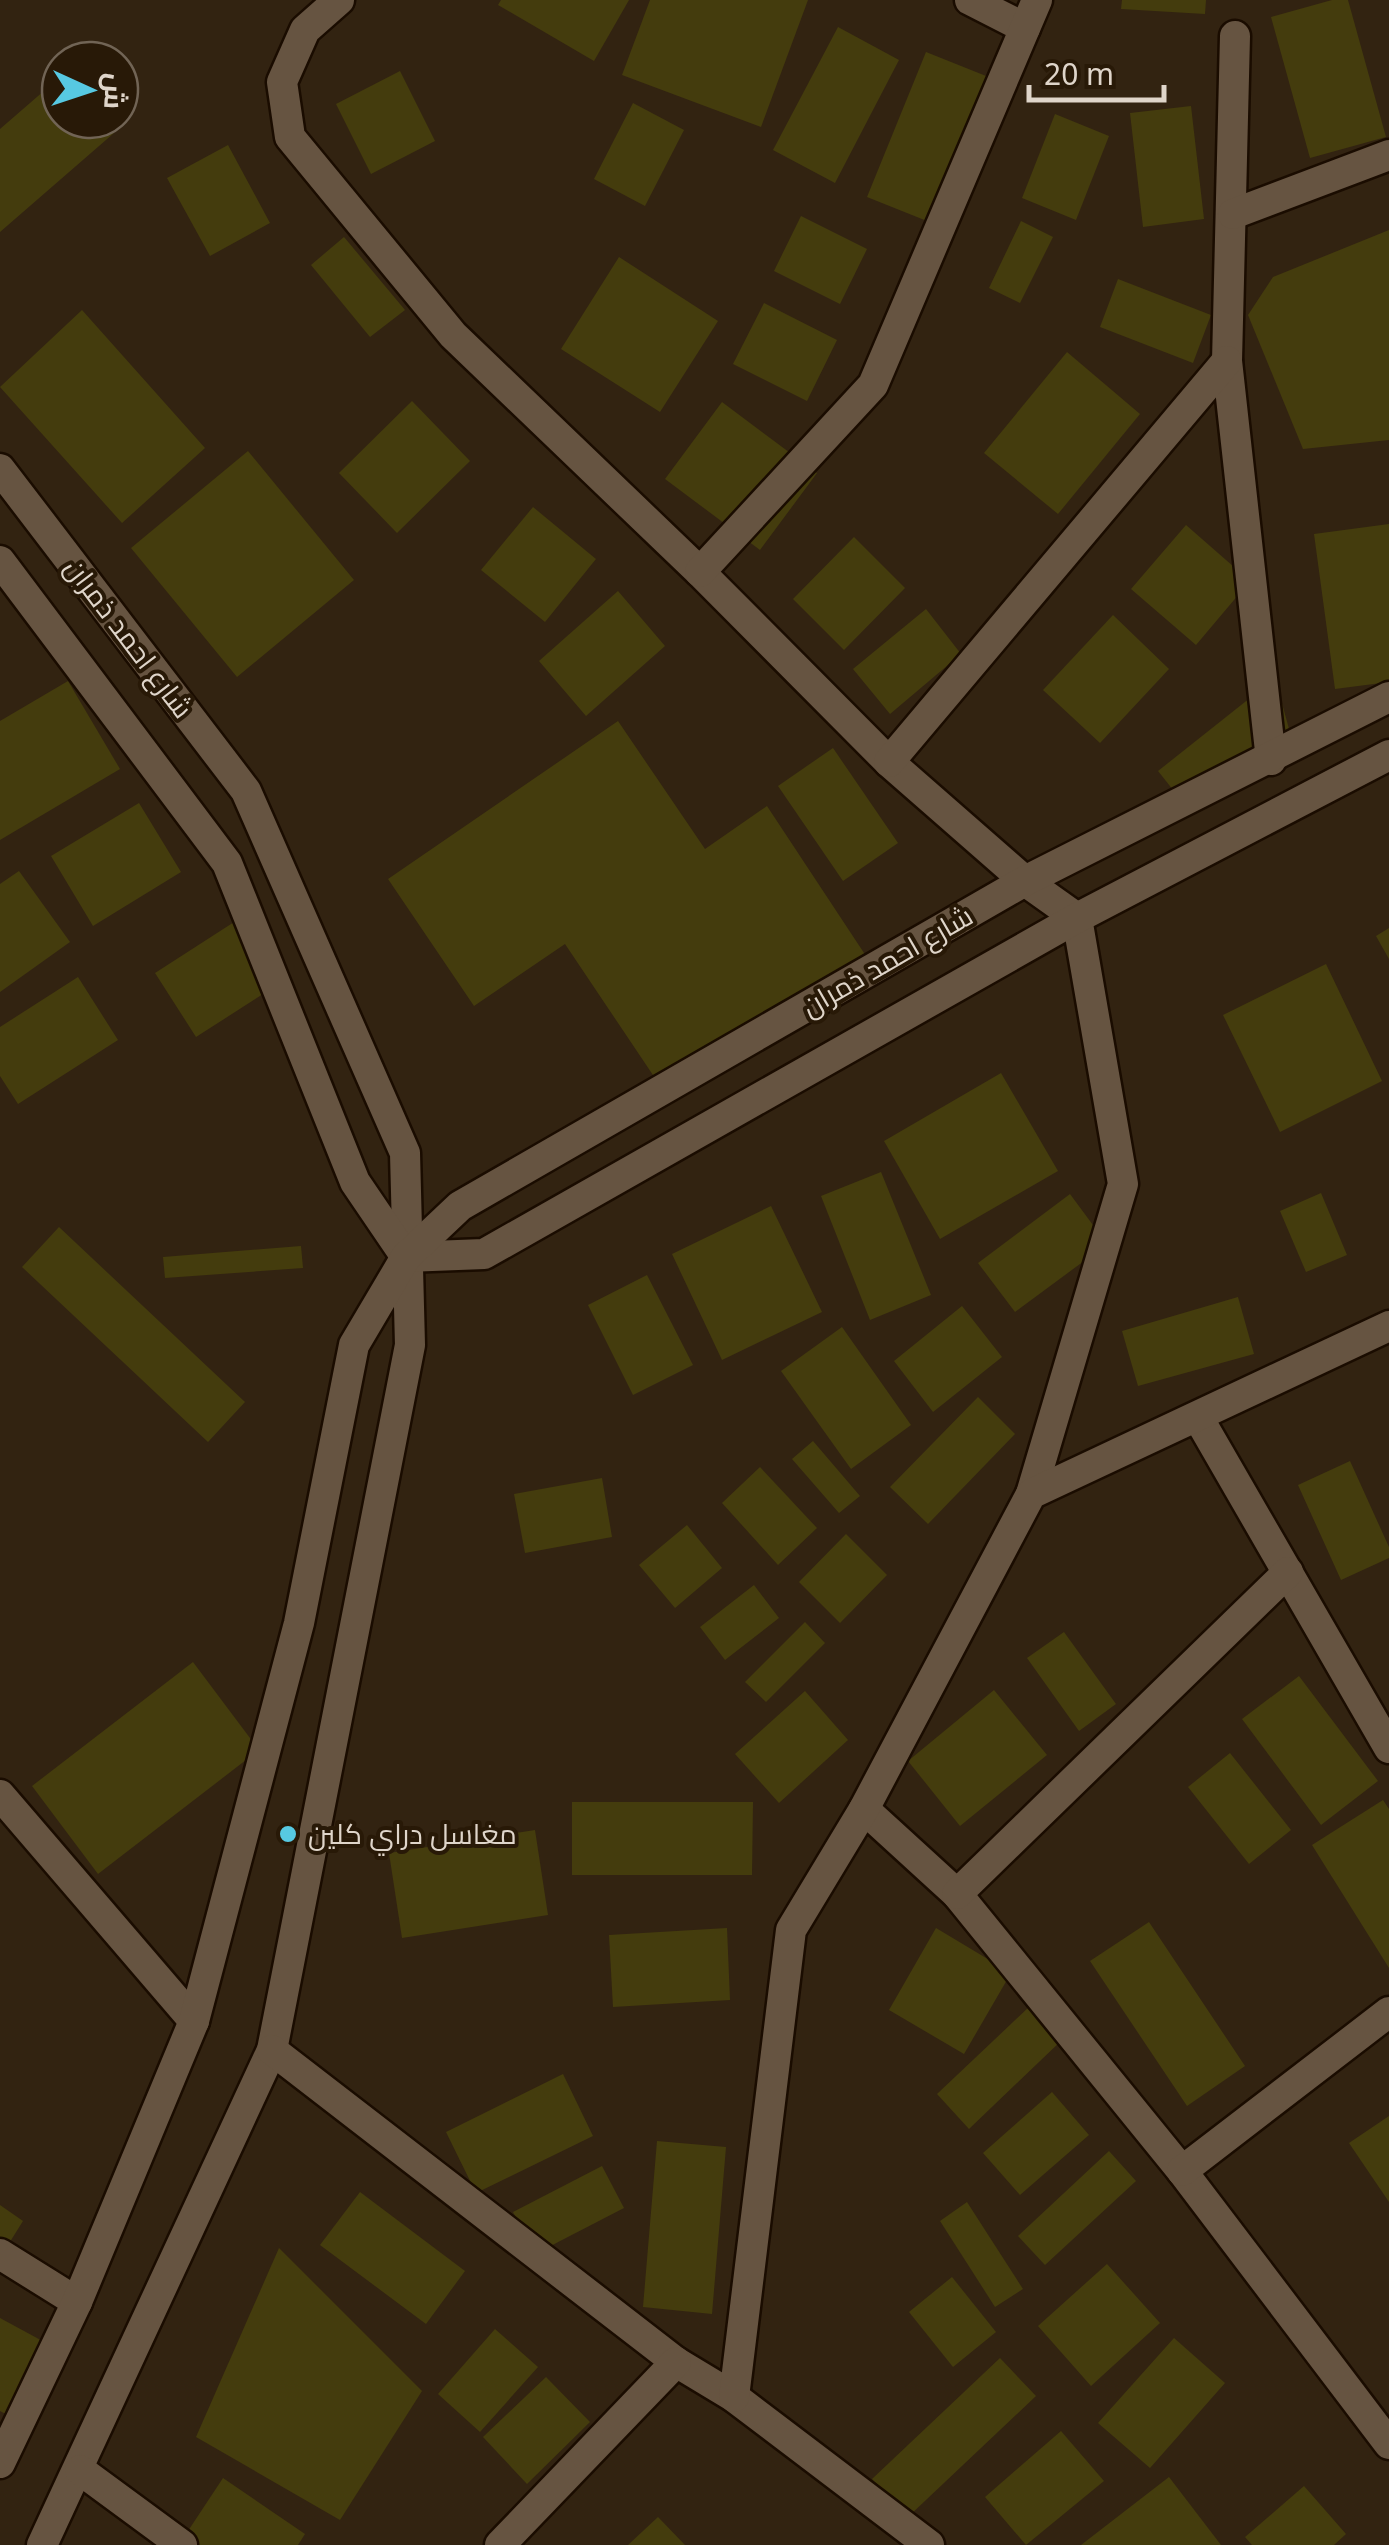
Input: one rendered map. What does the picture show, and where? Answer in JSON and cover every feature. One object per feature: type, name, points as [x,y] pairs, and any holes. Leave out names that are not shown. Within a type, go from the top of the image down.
[{"type":"street","points":[[339,0],[305,30],[282,82],[290,138],[453,335],[700,572],[889,762],[1025,882],[1076,918],[1123,1184],[1032,1494],[864,1809],[791,1930],[734,2398]]},
{"type":"street","points":[[700,572],[873,385],[1031,14],[970,0]]},
{"type":"street","points":[[1236,36],[1226,361],[1270,760]]},
{"type":"street","points":[[1233,214],[1389,155]]},
{"type":"street","points":[[889,762],[1226,361]]},
{"type":"street","name":"شارع احمد ذمران","points":[[0,470],[246,791],[404,1153],[406,1258]]},
{"type":"street","name":"شارع احمد ذمران","points":[[0,560],[227,863],[354,1182],[406,1258]]},
{"type":"street","name":"شارع احمد ذمران","points":[[406,1258],[460,1206],[1025,882],[1389,697]]},
{"type":"street","name":"شارع احمد ذمران","points":[[406,1258],[484,1254],[1076,918],[1389,755]]},
{"type":"street","points":[[0,2463],[77,2302],[194,2021],[298,1624],[354,1344],[406,1258]]},
{"type":"street","points":[[42,2545],[272,2050],[410,1345],[406,1258]]},
{"type":"street","points":[[1032,1494],[1389,1326]]},
{"type":"street","points":[[1199,1418],[1389,1748]]},
{"type":"street","points":[[958,1894],[1288,1572]]},
{"type":"street","points":[[0,1794],[194,2021]]},
{"type":"street","points":[[864,1809],[958,1894],[1182,2171],[1389,2444]]},
{"type":"street","points":[[1182,2171],[1389,2012]]},
{"type":"street","points":[[272,2050],[676,2362],[734,2398],[929,2545]]},
{"type":"street","points":[[0,2254],[77,2302]]},
{"type":"street","points":[[500,2545],[676,2362]]},
{"type":"street","points":[[80,2470],[182,2545]]},
{"type":"building","points":[[501,0],[629,0],[594,61],[498,5]]},
{"type":"building","points":[[650,0],[808,0],[761,127],[622,75]]},
{"type":"building","points":[[1122,0],[1206,0],[1205,14],[1121,9]]},
{"type":"building","points":[[1332,0],[1348,0],[1386,137],[1310,158],[1271,17]]},
{"type":"building","points":[[838,27],[899,60],[835,183],[773,150]]},
{"type":"building","points":[[926,52],[996,80],[937,225],[867,197]]},
{"type":"building","points":[[400,71],[435,141],[371,174],[336,104]]},
{"type":"building","points":[[40,94],[40,140],[106,140],[0,232],[0,129]]},
{"type":"building","points":[[633,103],[684,130],[645,206],[594,179]]},
{"type":"building","points":[[1191,106],[1204,219],[1143,227],[1130,113]]},
{"type":"building","points":[[1055,114],[1109,136],[1076,220],[1022,198]]},
{"type":"building","points":[[228,145],[270,223],[210,256],[167,178]]},
{"type":"building","points":[[801,216],[867,249],[840,304],[774,271]]},
{"type":"building","points":[[1021,221],[1053,237],[1020,303],[989,288]]},
{"type":"building","points":[[1389,230],[1389,440],[1303,449],[1248,315],[1273,277]]},
{"type":"building","points":[[344,237],[405,310],[370,337],[311,265]]},
{"type":"building","points":[[619,257],[718,321],[660,412],[561,349]]},
{"type":"building","points":[[1118,279],[1211,315],[1193,363],[1100,327]]},
{"type":"building","points":[[764,303],[837,340],[807,401],[733,364]]},
{"type":"building","points":[[82,310],[205,448],[122,523],[0,387]]},
{"type":"building","points":[[1067,352],[1140,414],[1058,514],[984,453]]},
{"type":"building","points":[[412,401],[470,461],[397,533],[339,473]]},
{"type":"building","points":[[722,402],[817,473],[760,550],[665,479]]},
{"type":"building","points":[[248,451],[354,580],[237,677],[131,548]]},
{"type":"building","points":[[533,507],[596,559],[545,622],[481,570]]},
{"type":"building","points":[[1389,524],[1389,682],[1335,689],[1314,534]]},
{"type":"building","points":[[1186,525],[1250,581],[1196,645],[1131,589]]},
{"type":"building","points":[[854,537],[905,588],[844,650],[793,599]]},
{"type":"building","points":[[618,591],[665,646],[586,716],[539,661]]},
{"type":"building","points":[[926,609],[961,654],[890,714],[853,669]]},
{"type":"building","points":[[1113,615],[1169,669],[1100,743],[1043,690]]},
{"type":"building","points":[[1275,678],[1291,736],[1189,810],[1158,771]]},
{"type":"building","points":[[68,681],[120,769],[0,840],[0,721]]},
{"type":"building","points":[[618,721],[705,849],[767,806],[866,956],[665,1093],[565,944],[474,1006],[388,879]]},
{"type":"building","points":[[833,748],[898,843],[843,881],[778,786]]},
{"type":"building","points":[[139,803],[181,872],[93,926],[51,856]]},
{"type":"building","points":[[19,871],[70,942],[0,992],[0,884]]},
{"type":"building","points":[[245,915],[285,980],[196,1037],[155,973]]},
{"type":"building","points":[[1389,928],[1389,959],[1376,936]]},
{"type":"building","points":[[1326,964],[1382,1081],[1280,1132],[1223,1015]]},
{"type":"building","points":[[78,977],[118,1040],[18,1104],[0,1076],[0,1027]]},
{"type":"building","points":[[1001,1073],[1058,1171],[940,1239],[884,1141]]},
{"type":"building","points":[[881,1172],[931,1295],[870,1320],[821,1196]]},
{"type":"building","points":[[1321,1193],[1347,1255],[1306,1272],[1280,1211]]},
{"type":"building","points":[[1070,1194],[1107,1244],[1015,1312],[978,1263]]},
{"type":"building","points":[[771,1206],[822,1312],[722,1360],[672,1254]]},
{"type":"building","points":[[59,1227],[245,1402],[208,1442],[22,1267]]},
{"type":"building","points":[[301,1246],[303,1268],[165,1278],[163,1257]]},
{"type":"building","points":[[647,1275],[693,1365],[633,1395],[588,1305]]},
{"type":"building","points":[[1238,1297],[1254,1354],[1138,1386],[1122,1331]]},
{"type":"building","points":[[962,1306],[1002,1357],[933,1412],[894,1361]]},
{"type":"building","points":[[842,1327],[911,1425],[851,1469],[781,1371]]},
{"type":"building","points":[[978,1397],[1015,1434],[928,1524],[890,1487]]},
{"type":"building","points":[[813,1441],[860,1496],[839,1513],[792,1459]]},
{"type":"building","points":[[1350,1461],[1389,1547],[1389,1558],[1341,1580],[1298,1485]]},
{"type":"building","points":[[760,1467],[817,1528],[778,1565],[722,1503]]},
{"type":"building","points":[[602,1478],[612,1537],[525,1553],[514,1494]]},
{"type":"building","points":[[687,1525],[722,1568],[675,1608],[639,1565]]},
{"type":"building","points":[[846,1534],[887,1575],[840,1623],[799,1582]]},
{"type":"building","points":[[754,1585],[779,1618],[725,1660],[700,1627]]},
{"type":"building","points":[[805,1622],[825,1643],[766,1702],[745,1682]]},
{"type":"building","points":[[1064,1632],[1116,1704],[1079,1731],[1027,1658]]},
{"type":"building","points":[[193,1662],[259,1750],[98,1874],[32,1786]]},
{"type":"building","points":[[1299,1676],[1378,1781],[1321,1825],[1242,1719]]},
{"type":"building","points":[[994,1690],[1047,1755],[960,1826],[908,1761]]},
{"type":"building","points":[[805,1691],[848,1740],[779,1803],[735,1754]]},
{"type":"building","points":[[1230,1753],[1291,1830],[1249,1864],[1188,1787]]},
{"type":"building","points":[[1383,1800],[1389,1809],[1389,1968],[1312,1845]]},
{"type":"building","points":[[572,1802],[753,1802],[752,1875],[572,1875]]},
{"type":"building","points":[[535,1830],[548,1915],[402,1938],[389,1853]]},
{"type":"building","points":[[1149,1922],[1245,2066],[1187,2106],[1090,1961]]},
{"type":"building","points":[[727,1928],[730,2000],[613,2007],[609,1935]]},
{"type":"building","points":[[936,1928],[1011,1973],[964,2054],[889,2010]]},
{"type":"building","points":[[1030,2006],[1062,2040],[969,2129],[937,2094]]},
{"type":"building","points":[[563,2074],[593,2136],[476,2193],[446,2132]]},
{"type":"building","points":[[1052,2092],[1089,2135],[1020,2195],[983,2153]]},
{"type":"building","points":[[1389,2116],[1389,2202],[1349,2143]]},
{"type":"building","points":[[657,2141],[726,2147],[712,2314],[643,2307]]},
{"type":"building","points":[[1109,2151],[1136,2181],[1045,2265],[1018,2236]]},
{"type":"building","points":[[602,2166],[624,2208],[535,2254],[513,2212]]},
{"type":"building","points":[[360,2192],[465,2271],[426,2324],[320,2245]]},
{"type":"building","points":[[967,2202],[1023,2289],[995,2307],[940,2221]]},
{"type":"building","points":[[0,2205],[23,2221],[3,2253],[0,2251]]},
{"type":"building","points":[[279,2248],[422,2391],[340,2520],[196,2437]]},
{"type":"building","points":[[1107,2264],[1160,2323],[1091,2386],[1038,2326]]},
{"type":"building","points":[[952,2277],[996,2332],[953,2367],[909,2312]]},
{"type":"building","points":[[0,2318],[59,2350],[21,2422],[0,2411]]},
{"type":"building","points":[[495,2329],[538,2367],[480,2432],[438,2394]]},
{"type":"building","points":[[1174,2338],[1225,2383],[1150,2468],[1098,2423]]},
{"type":"building","points":[[1000,2358],[1036,2396],[908,2517],[872,2479]]},
{"type":"building","points":[[546,2377],[590,2422],[527,2484],[483,2437]]},
{"type":"building","points":[[1061,2431],[1104,2481],[1026,2545],[985,2497]]},
{"type":"building","points":[[1169,2477],[1221,2545],[1081,2545]]},
{"type":"building","points":[[223,2478],[305,2534],[298,2545],[196,2545],[184,2537]]},
{"type":"building","points":[[1304,2486],[1346,2534],[1334,2545],[1252,2545],[1245,2537]]},
{"type":"building","points":[[658,2517],[685,2545],[628,2545]]},
{"type":"place","name":"مغاسل دراي كلين","points":[[288,1834]]}]
